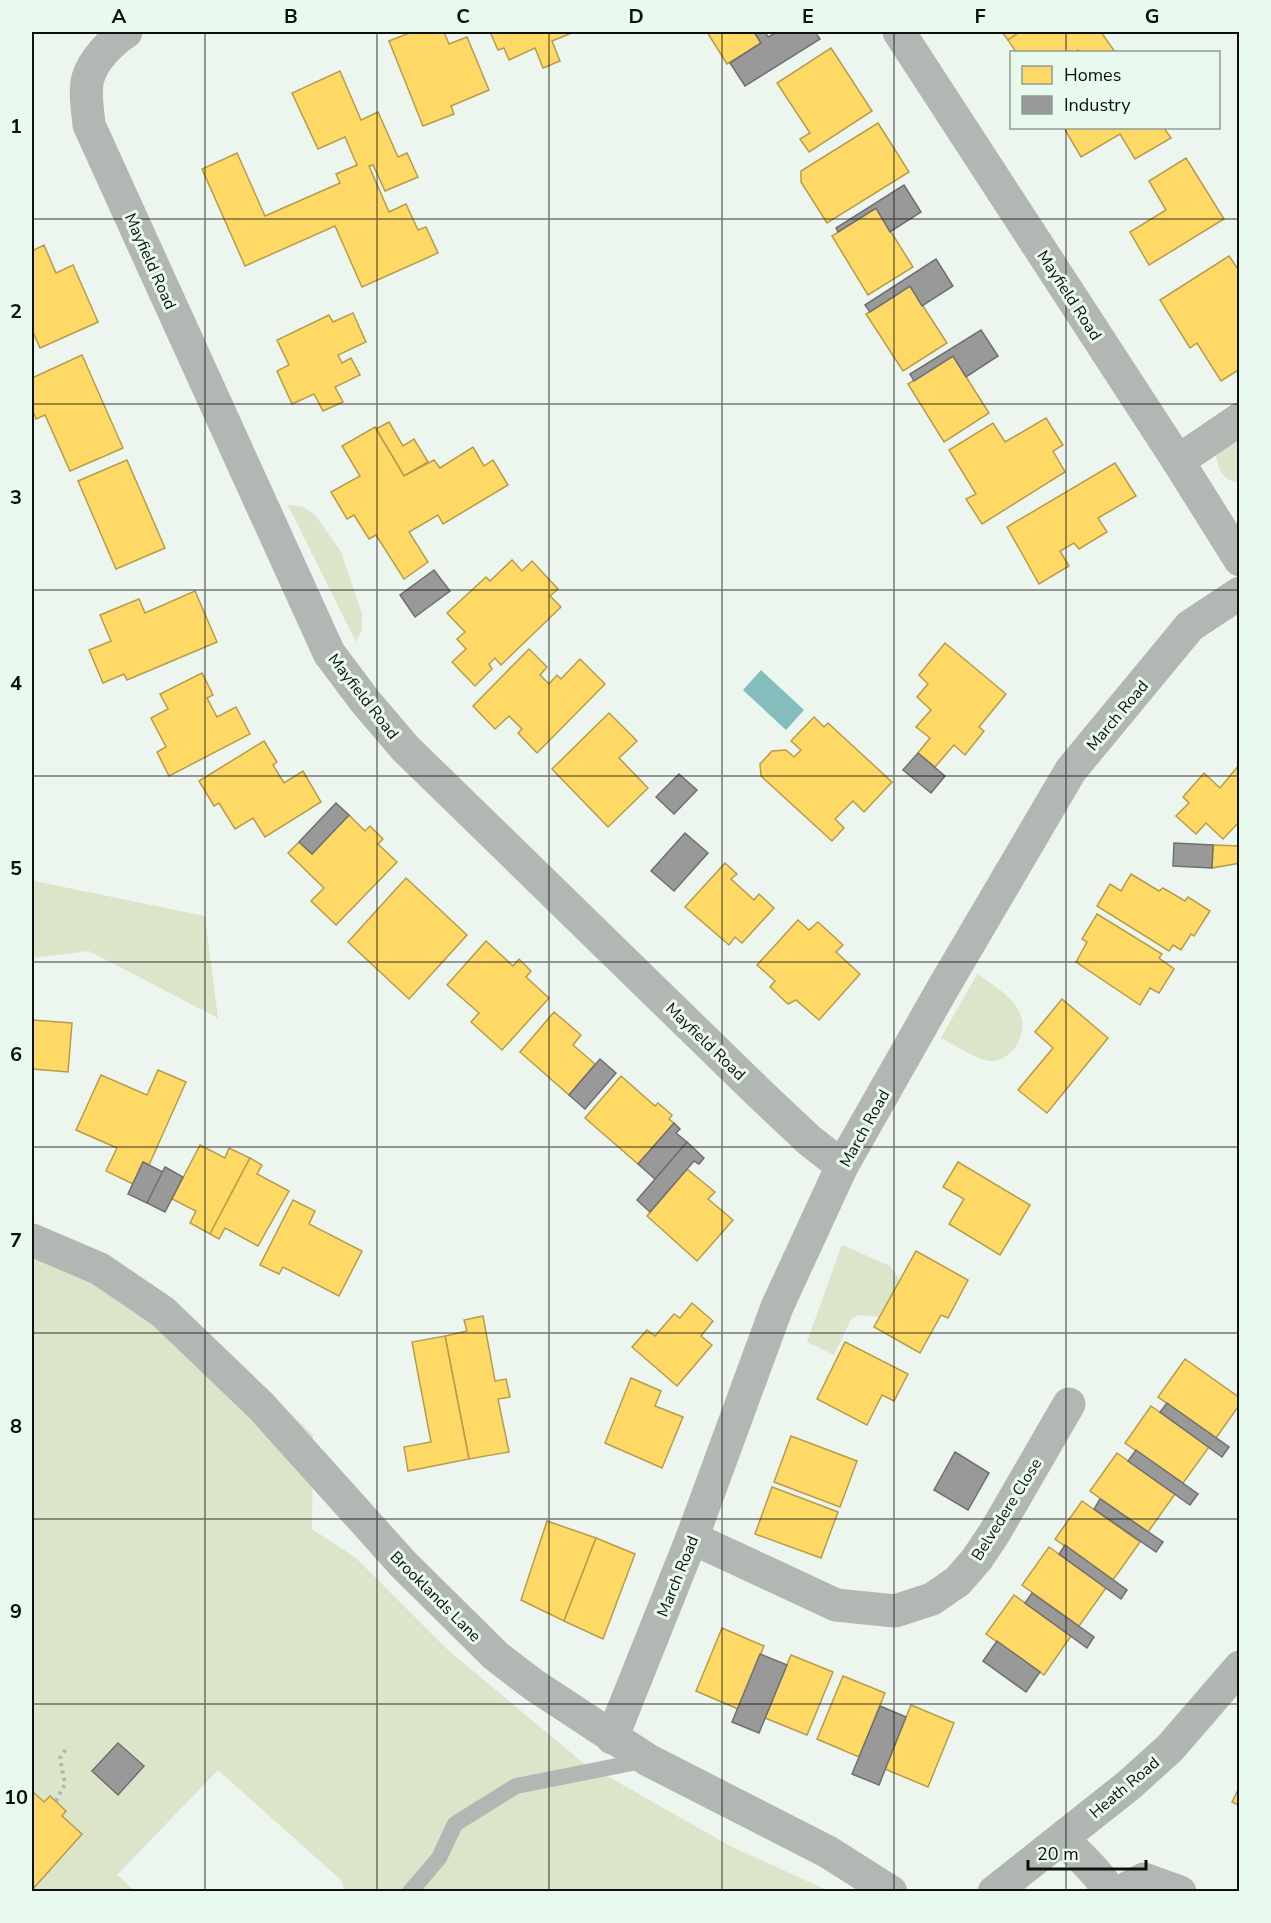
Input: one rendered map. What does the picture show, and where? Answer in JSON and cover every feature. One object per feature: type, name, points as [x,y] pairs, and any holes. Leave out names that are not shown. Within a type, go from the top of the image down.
[{"type":"main road","name":"Heath Road","points":[[994,1892],[1129,1785],[1170,1748],[1239,1667]]},
{"type":"street","name":"Mayfield Road","points":[[126,32],[117,37],[98,58],[88,78],[89,125],[330,653],[405,748],[758,1092],[809,1140],[842,1166]]},
{"type":"street","name":"Mayfield Road","points":[[900,32],[1178,461],[1228,514],[1239,560]]},
{"type":"street","points":[[1178,461],[1239,419]]},
{"type":"street","name":"March Road","points":[[612,1738],[692,1538],[777,1307],[842,1166],[1071,770],[1190,626],[1239,593]]},
{"type":"street","name":"Brooklands Lane","points":[[32,1240],[100,1269],[163,1311],[261,1406],[403,1564],[496,1656],[612,1738],[648,1760],[828,1852],[891,1892]]},
{"type":"street","name":"Belvedere Close","points":[[692,1538],[836,1605],[895,1611],[932,1599],[958,1581],[977,1559],[1069,1404]]},
{"type":"street","points":[[1063,1838],[1097,1874],[1110,1892]]},
{"type":"street","points":[[1120,1892],[1144,1879],[1180,1892]]},
{"type":"lane","points":[[410,1892],[439,1858],[455,1824],[516,1786],[648,1760]]},
{"type":"path","points":[[56,1801],[65,1784],[60,1758],[68,1746]]},
{"type":"green space","points":[[1239,434],[1238,482],[1228,479],[1222,473],[1216,454]]},
{"type":"green space","points":[[288,505],[303,507],[315,515],[341,552],[362,614],[362,629],[356,642]]},
{"type":"green space","points":[[32,869],[34,881],[205,916],[218,1018],[89,951],[32,958]]},
{"type":"green space","points":[[977,974],[1014,1003],[1022,1022],[1021,1034],[1012,1052],[993,1061],[981,1059],[941,1038]]},
{"type":"green space","points":[[32,1232],[169,1298],[313,1435],[312,1529],[356,1558],[449,1651],[581,1761],[730,1846],[829,1891],[345,1891],[341,1880],[218,1770],[117,1875],[135,1891],[32,1891]]},
{"type":"green space","points":[[842,1245],[890,1266],[900,1280],[879,1317],[858,1315],[851,1319],[834,1355],[807,1342]]},
{"type":"water","points":[[761,670],[804,710],[786,730],[743,690]]},
{"type":"building: Homes","points":[[412,32],[444,32],[449,44],[467,37],[489,90],[451,106],[454,114],[423,126],[389,41]]},
{"type":"building: Homes","points":[[490,32],[572,33],[552,41],[560,61],[543,68],[535,48],[509,60],[504,48],[498,50]]},
{"type":"building: Homes","points":[[707,32],[754,32],[761,43],[727,64]]},
{"type":"building: Homes","points":[[1002,32],[1020,32],[1008,40]]},
{"type":"building: Homes","points":[[1020,32],[1101,32],[1114,51],[1015,51],[1008,40]]},
{"type":"building: Homes","points":[[831,48],[872,111],[809,152],[800,139],[810,133],[777,83]]},
{"type":"building: Homes","points":[[340,71],[361,120],[378,112],[398,157],[407,153],[418,177],[385,191],[373,165],[369,166],[389,212],[406,204],[418,230],[426,227],[438,253],[362,287],[335,226],[245,266],[202,169],[237,153],[265,216],[340,183],[336,174],[357,165],[345,137],[318,149],[292,93]]},
{"type":"building: Homes","points":[[878,123],[909,172],[827,223],[801,182],[801,171]]},
{"type":"building: Homes","points":[[1065,129],[1165,129],[1171,138],[1135,159],[1120,134],[1081,157]]},
{"type":"building: Homes","points":[[1186,158],[1224,219],[1149,265],[1130,232],[1166,210],[1149,181]]},
{"type":"building: Homes","points":[[876,208],[913,267],[868,295],[832,236]]},
{"type":"building: Homes","points":[[44,245],[56,273],[73,265],[98,322],[40,348],[32,330],[32,251]]},
{"type":"building: Homes","points":[[1229,256],[1240,272],[1240,369],[1221,381],[1197,343],[1190,348],[1160,300]]},
{"type":"building: Homes","points":[[910,286],[947,343],[903,371],[866,314]]},
{"type":"building: Homes","points":[[353,313],[366,342],[338,355],[342,363],[351,358],[360,375],[335,387],[343,402],[323,411],[314,394],[292,404],[277,371],[289,365],[277,340],[329,315],[333,322]]},
{"type":"building: Homes","points":[[82,355],[123,448],[70,471],[45,415],[36,419],[32,409],[32,378]]},
{"type":"building: Homes","points":[[953,356],[989,413],[944,442],[908,384]]},
{"type":"building: Homes","points":[[1046,418],[1063,445],[1053,451],[1065,472],[982,524],[966,499],[976,494],[949,450],[993,423],[1005,442]]},
{"type":"building: Homes","points":[[389,422],[403,446],[414,439],[428,462],[404,476],[376,429]]},
{"type":"building: Homes","points":[[375,427],[404,476],[434,460],[440,468],[473,447],[484,466],[493,460],[508,485],[443,524],[438,515],[409,532],[428,562],[404,579],[376,535],[369,539],[354,515],[347,519],[331,492],[360,476],[342,446]]},
{"type":"building: Homes","points":[[127,460],[165,548],[116,569],[78,481]]},
{"type":"building: Homes","points":[[1115,463],[1136,496],[1098,518],[1107,532],[1079,549],[1074,543],[1060,551],[1069,566],[1039,584],[1007,527]]},
{"type":"building: Homes","points":[[512,560],[522,571],[532,561],[558,589],[550,596],[561,607],[501,665],[495,658],[489,664],[492,669],[475,686],[452,662],[466,649],[457,639],[465,632],[447,613],[486,577],[490,581]]},
{"type":"building: Homes","points":[[195,591],[217,642],[127,680],[124,674],[103,683],[89,650],[111,641],[100,615],[139,599],[145,613]]},
{"type":"building: Homes","points":[[945,643],[1006,694],[979,727],[984,731],[965,755],[954,745],[935,767],[918,753],[930,738],[916,727],[931,710],[917,697],[928,684],[919,675]]},
{"type":"building: Homes","points":[[529,649],[547,667],[540,675],[549,684],[557,675],[561,679],[580,659],[605,684],[537,753],[518,733],[522,729],[509,716],[495,729],[473,706]]},
{"type":"building: Homes","points":[[202,673],[213,695],[207,698],[217,717],[236,707],[250,734],[169,776],[157,752],[166,747],[151,718],[168,709],[160,694]]},
{"type":"building: Homes","points":[[609,713],[637,741],[619,758],[648,788],[608,827],[552,769]]},
{"type":"building: Homes","points":[[814,717],[824,727],[828,723],[892,782],[864,812],[853,801],[835,819],[844,828],[832,841],[761,776],[760,764],[772,751],[786,750],[794,757],[801,750],[791,741]]},
{"type":"building: Homes","points":[[264,741],[277,762],[273,765],[284,783],[303,771],[321,802],[265,837],[253,818],[235,829],[219,803],[214,806],[199,781]]},
{"type":"building: Homes","points":[[1239,765],[1240,821],[1223,839],[1206,823],[1196,834],[1176,816],[1189,803],[1183,797],[1204,773],[1220,788]]},
{"type":"building: Homes","points":[[349,815],[365,831],[370,826],[383,839],[378,844],[397,862],[336,925],[311,901],[324,888],[288,853],[299,842],[312,854]]},
{"type":"building: Homes","points":[[1213,845],[1240,846],[1240,863],[1212,868]]},
{"type":"building: Homes","points":[[725,863],[737,874],[731,879],[754,900],[759,894],[774,908],[742,943],[735,937],[729,945],[685,907]]},
{"type":"building: Homes","points":[[1131,874],[1159,891],[1163,888],[1185,901],[1188,897],[1210,911],[1194,936],[1191,934],[1181,950],[1173,945],[1169,951],[1097,906],[1110,884],[1121,891]]},
{"type":"building: Homes","points":[[406,878],[467,935],[409,999],[348,942]]},
{"type":"building: Homes","points":[[1097,914],[1162,954],[1159,958],[1174,969],[1159,993],[1150,988],[1140,1005],[1076,962],[1087,942],[1082,939]]},
{"type":"building: Homes","points":[[798,920],[809,930],[818,922],[843,945],[836,952],[860,974],[819,1020],[796,1000],[788,1004],[770,987],[775,981],[757,965]]},
{"type":"building: Homes","points":[[486,941],[513,966],[519,959],[531,971],[526,977],[549,998],[502,1050],[471,1022],[479,1013],[447,985]]},
{"type":"building: Homes","points":[[1062,999],[1108,1038],[1047,1113],[1018,1090],[1053,1048],[1035,1032]]},
{"type":"building: Homes","points":[[554,1012],[581,1035],[573,1045],[595,1064],[569,1095],[520,1052]]},
{"type":"building: Homes","points":[[32,1020],[72,1023],[68,1072],[32,1069]]},
{"type":"building: Homes","points":[[158,1070],[186,1082],[149,1165],[143,1162],[133,1184],[106,1171],[117,1148],[76,1130],[101,1075],[147,1095]]},
{"type":"building: Homes","points":[[621,1076],[655,1106],[658,1103],[672,1115],[669,1119],[674,1123],[638,1164],[585,1118]]},
{"type":"building: Homes","points":[[200,1145],[225,1158],[229,1148],[250,1158],[210,1234],[190,1223],[196,1211],[172,1199]]},
{"type":"building: Homes","points":[[250,1158],[262,1165],[257,1174],[289,1191],[258,1246],[225,1228],[219,1239],[210,1234]]},
{"type":"building: Homes","points":[[958,1162],[1030,1205],[1000,1255],[949,1224],[964,1199],[943,1187]]},
{"type":"building: Homes","points":[[687,1169],[715,1192],[708,1199],[733,1220],[697,1261],[647,1216]]},
{"type":"building: Homes","points":[[293,1200],[315,1211],[309,1224],[362,1251],[339,1296],[283,1267],[279,1274],[260,1265]]},
{"type":"building: Homes","points":[[916,1251],[968,1280],[948,1318],[941,1315],[920,1353],[874,1327]]},
{"type":"building: Homes","points":[[692,1303],[713,1321],[701,1336],[712,1345],[677,1386],[632,1347],[647,1330],[655,1336],[674,1314],[680,1318]]},
{"type":"building: Homes","points":[[483,1316],[495,1381],[506,1379],[510,1397],[498,1399],[509,1452],[469,1459],[445,1336],[467,1331],[464,1320]]},
{"type":"building: Homes","points":[[445,1336],[469,1459],[408,1471],[404,1447],[431,1442],[412,1342]]},
{"type":"building: Homes","points":[[845,1342],[908,1374],[894,1401],[882,1395],[867,1425],[817,1399]]},
{"type":"building: Homes","points":[[1185,1359],[1240,1398],[1240,1404],[1216,1438],[1158,1397]]},
{"type":"building: Homes","points":[[631,1378],[661,1391],[655,1406],[683,1417],[662,1468],[605,1443]]},
{"type":"building: Homes","points":[[1151,1406],[1209,1447],[1183,1483],[1125,1443]]},
{"type":"building: Homes","points":[[791,1436],[857,1461],[840,1507],[774,1482]]},
{"type":"building: Homes","points":[[1117,1453],[1175,1494],[1148,1532],[1090,1491]]},
{"type":"building: Homes","points":[[772,1487],[838,1512],[821,1558],[755,1534]]},
{"type":"building: Homes","points":[[1082,1501],[1140,1542],[1113,1580],[1055,1539]]},
{"type":"building: Homes","points":[[547,1521],[596,1538],[564,1621],[521,1600]]},
{"type":"building: Homes","points":[[596,1538],[635,1554],[603,1639],[564,1621]]},
{"type":"building: Homes","points":[[1049,1547],[1106,1588],[1079,1626],[1022,1585]]},
{"type":"building: Homes","points":[[1014,1595],[1071,1636],[1044,1675],[986,1634]]},
{"type":"building: Homes","points":[[722,1628],[764,1646],[738,1709],[696,1691]]},
{"type":"building: Homes","points":[[791,1655],[833,1672],[807,1735],[765,1718]]},
{"type":"building: Homes","points":[[843,1676],[885,1693],[859,1757],[817,1739]]},
{"type":"building: Homes","points":[[911,1705],[954,1723],[928,1787],[885,1769]]},
{"type":"building: Homes","points":[[1240,1786],[1240,1806],[1232,1802]]},
{"type":"building: Homes","points":[[32,1791],[44,1802],[50,1796],[66,1811],[62,1816],[82,1834],[32,1890]]},
{"type":"building: Industry","points":[[754,32],[765,32],[768,37],[777,32],[815,32],[820,39],[745,86],[730,63],[761,43]]},
{"type":"building: Industry","points":[[904,185],[921,212],[890,232],[876,208],[838,232],[836,228]]},
{"type":"building: Industry","points":[[936,259],[953,286],[922,306],[910,286],[870,312],[865,305]]},
{"type":"building: Industry","points":[[981,330],[998,356],[966,377],[953,356],[914,381],[910,374]]},
{"type":"building: Industry","points":[[434,570],[450,591],[415,617],[400,595]]},
{"type":"building: Industry","points":[[918,753],[945,776],[931,793],[903,770]]},
{"type":"building: Industry","points":[[679,774],[697,790],[674,814],[656,797]]},
{"type":"building: Industry","points":[[336,803],[349,815],[312,854],[299,842]]},
{"type":"building: Industry","points":[[685,833],[708,853],[674,891],[651,871]]},
{"type":"building: Industry","points":[[1174,843],[1213,845],[1212,868],[1173,866]]},
{"type":"building: Industry","points":[[600,1059],[616,1073],[585,1109],[569,1095]]},
{"type":"building: Industry","points":[[674,1123],[680,1129],[676,1133],[687,1142],[655,1179],[638,1164]]},
{"type":"building: Industry","points":[[687,1142],[704,1158],[699,1164],[694,1161],[650,1212],[637,1200]]},
{"type":"building: Industry","points":[[143,1162],[163,1172],[147,1203],[128,1194]]},
{"type":"building: Industry","points":[[165,1167],[183,1177],[165,1212],[147,1203]]},
{"type":"building: Industry","points":[[1167,1403],[1229,1447],[1222,1457],[1160,1412]]},
{"type":"building: Industry","points":[[1136,1450],[1198,1494],[1190,1505],[1128,1461]]},
{"type":"building: Industry","points":[[955,1452],[989,1473],[968,1510],[934,1490]]},
{"type":"building: Industry","points":[[1100,1499],[1163,1542],[1156,1552],[1094,1509]]},
{"type":"building: Industry","points":[[1065,1545],[1127,1590],[1121,1599],[1059,1554]]},
{"type":"building: Industry","points":[[1032,1593],[1094,1637],[1087,1648],[1025,1603]]},
{"type":"building: Industry","points":[[997,1641],[1040,1672],[1026,1692],[983,1661]]},
{"type":"building: Industry","points":[[760,1654],[787,1665],[759,1733],[732,1722]]},
{"type":"building: Industry","points":[[880,1706],[906,1717],[879,1785],[852,1774]]},
{"type":"building: Industry","points":[[118,1743],[144,1766],[118,1795],[92,1771]]}]
